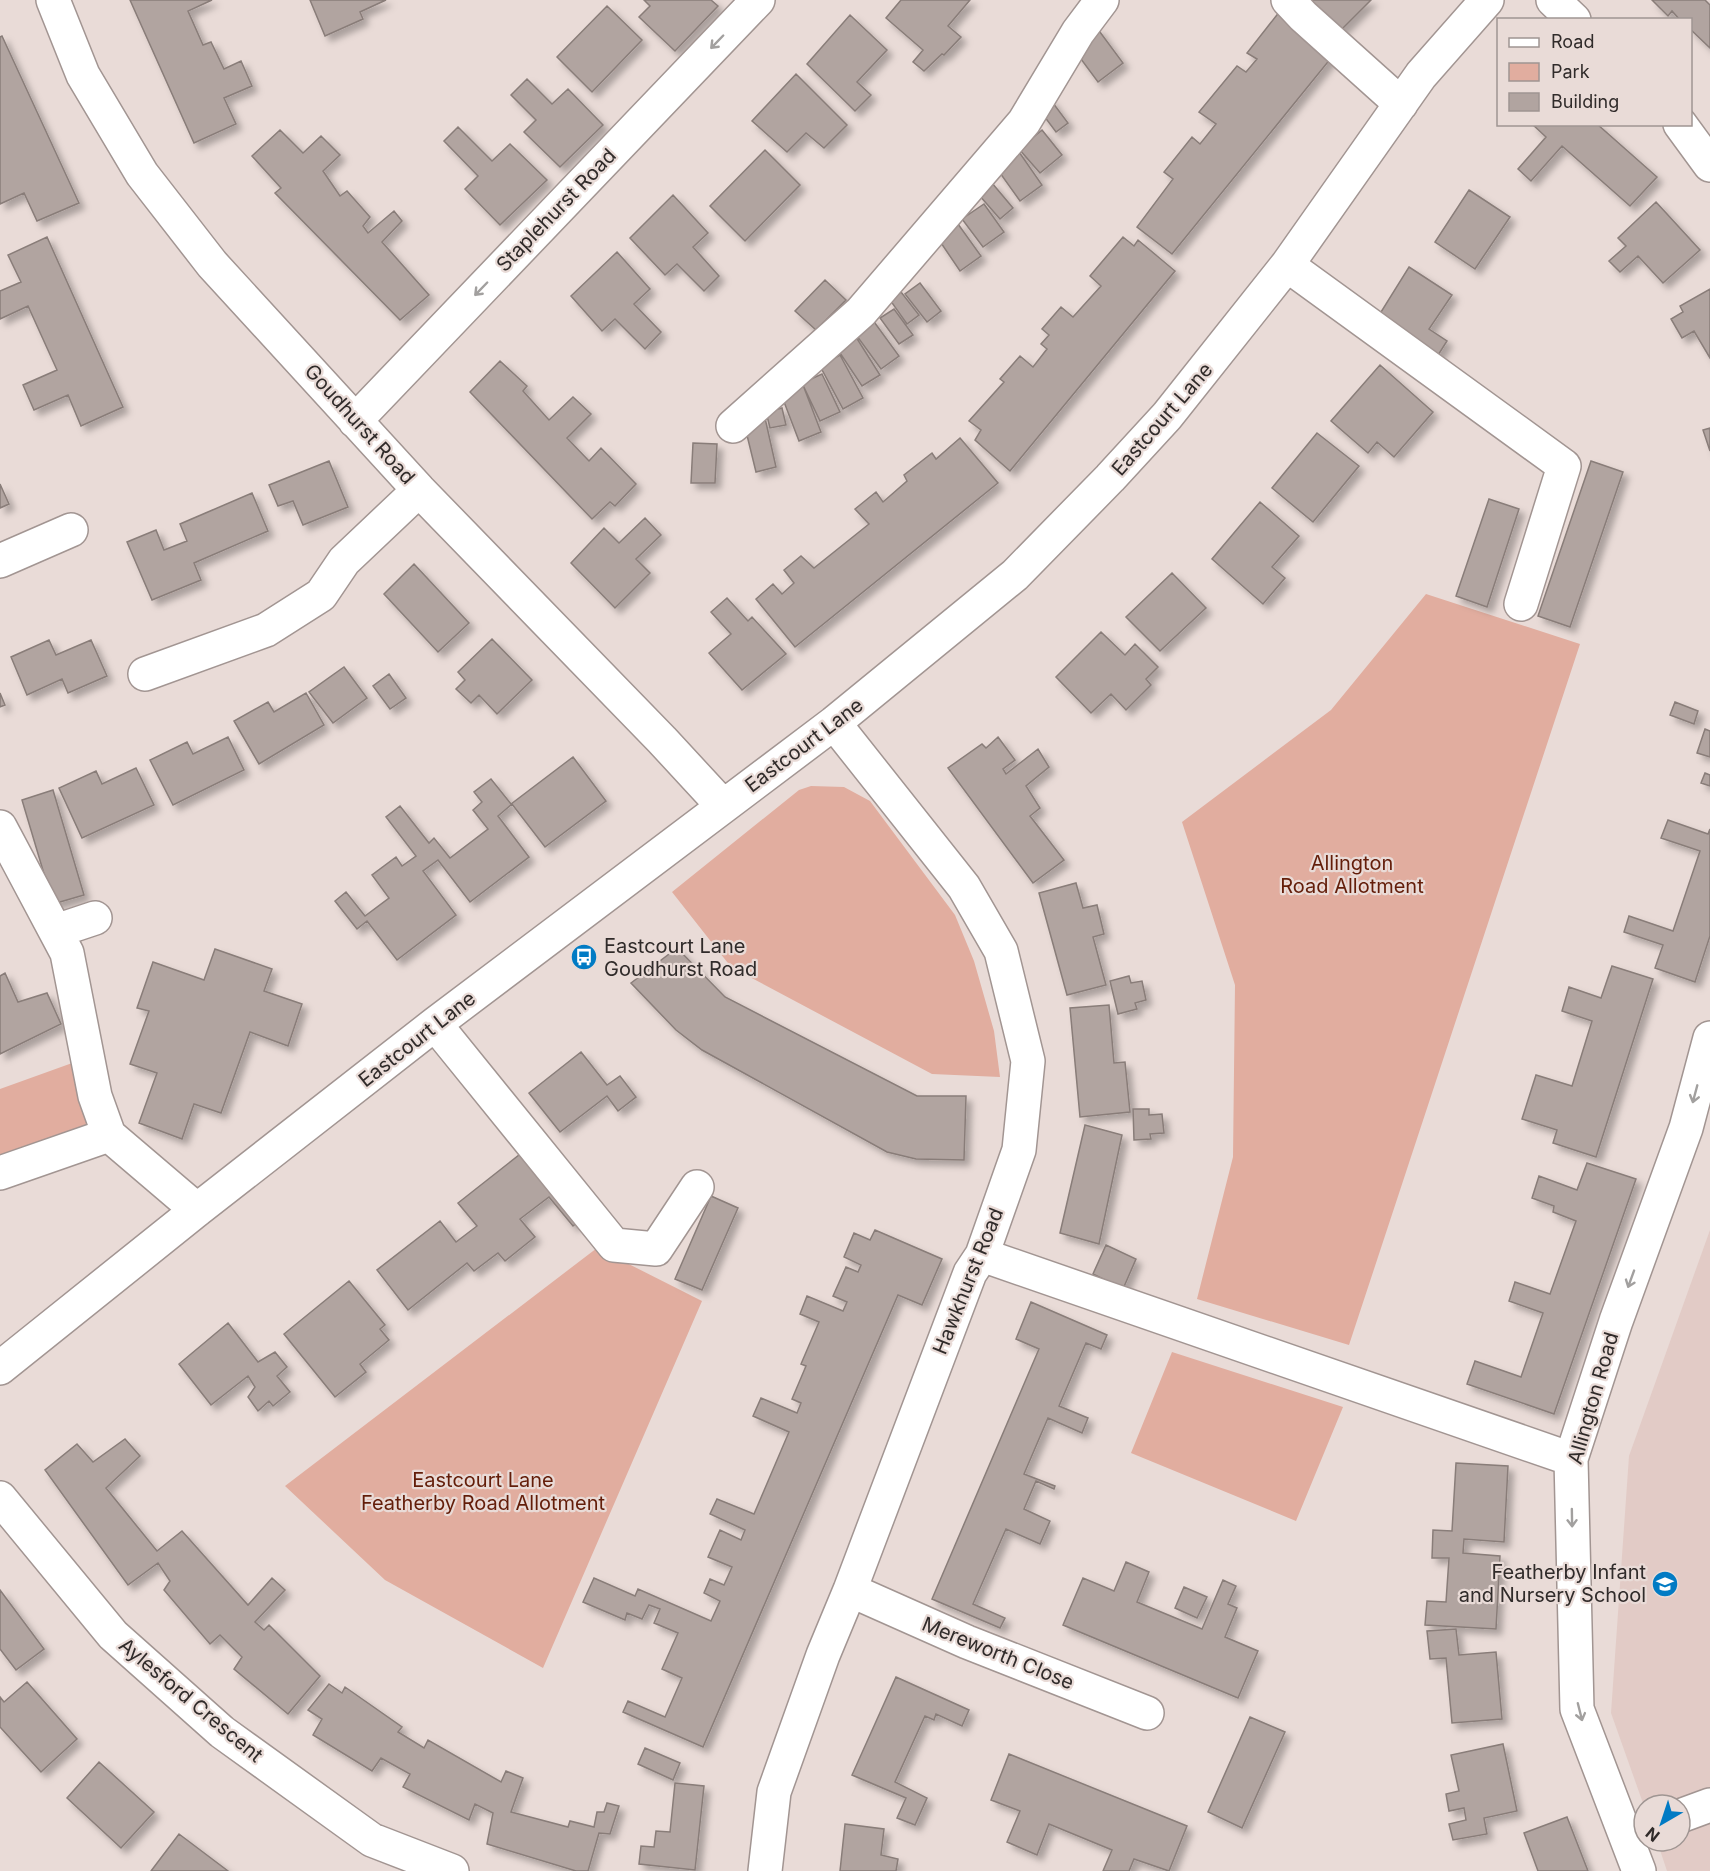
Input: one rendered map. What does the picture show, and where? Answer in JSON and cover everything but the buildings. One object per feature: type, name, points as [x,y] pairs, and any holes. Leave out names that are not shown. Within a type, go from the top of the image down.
[{"type":"street","name":"Goudhurst Road","points":[[53,0],[83,75],[142,174],[212,264],[420,490],[646,723],[723,806]]},
{"type":"street","name":"Staplehurst Road","points":[[356,420],[758,0]]},
{"type":"street","points":[[733,426],[861,312],[877,294],[1024,122],[1078,32],[1102,0]]},
{"type":"street","points":[[1288,0],[1401,104]]},
{"type":"street","name":"Eastcourt Lane","points":[[0,1368],[196,1210],[435,1024],[834,723],[997,591],[1043,547],[1160,424],[1287,265],[1441,51],[1487,0]]},
{"type":"street","points":[[1553,0],[1572,18]]},
{"type":"street","points":[[1681,126],[1710,165]]},
{"type":"street","points":[[1287,265],[1564,466],[1521,604]]},
{"type":"street","points":[[145,674],[266,630],[321,595],[344,561],[420,490]]},
{"type":"street","points":[[0,561],[71,530]]},
{"type":"street","name":"Hawkhurst Road","points":[[765,1871],[774,1792],[823,1655],[850,1590],[969,1273],[982,1255],[1019,1149],[1028,1061],[1001,951],[964,887],[834,723]]},
{"type":"street","points":[[0,827],[67,953],[95,1096],[109,1135],[196,1210]]},
{"type":"street","points":[[56,931],[95,918]]},
{"type":"street","points":[[435,1024],[614,1245],[656,1249],[697,1186]]},
{"type":"street","name":"Allington Road","points":[[1632,1828],[1577,1709],[1571,1459],[1616,1321],[1686,1128],[1710,1038]]},
{"type":"street","points":[[0,1173],[109,1135]]},
{"type":"street","points":[[982,1255],[1571,1459]]},
{"type":"street","name":"Aylesford Crescent","points":[[0,1498],[113,1635],[222,1732],[372,1840],[452,1871]]},
{"type":"street","name":"Mereworth Close","points":[[850,1590],[967,1642],[1147,1713]]},
{"type":"street","points":[[1692,1812],[1710,1805]]},
{"type":"street","name":"Allington Road","points":[[1637,1853],[1639,1871]]},
{"type":"shaded area","name":"Featherby Infant and Nursery School","points":[[1710,1230],[1710,1871],[1667,1871],[1661,1853],[1692,1853],[1692,1793],[1639,1793],[1611,1713],[1629,1456]]},
{"type":"green space","name":"Allington Road Allotment","points":[[1426,594],[1580,644],[1349,1345],[1197,1299],[1233,1157],[1235,985],[1182,822],[1331,710]]},
{"type":"green space","points":[[811,786],[844,787],[870,801],[955,915],[974,961],[994,1031],[1000,1077],[932,1074],[731,967],[672,892],[799,790]]},
{"type":"green space","points":[[75,1062],[93,1128],[0,1156],[0,1089]]},
{"type":"green space","name":"Eastcourt Lane Featherby Road Allotment","points":[[597,1248],[702,1301],[543,1668],[385,1580],[285,1486]]},
{"type":"green space","points":[[1172,1352],[1343,1407],[1296,1521],[1131,1453]]},
{"type":"place","name":"Eastcourt Lane Goudhurst Road","points":[[584,957]]},
{"type":"place","name":"Featherby Infant and Nursery School","points":[[1665,1584]]}]
